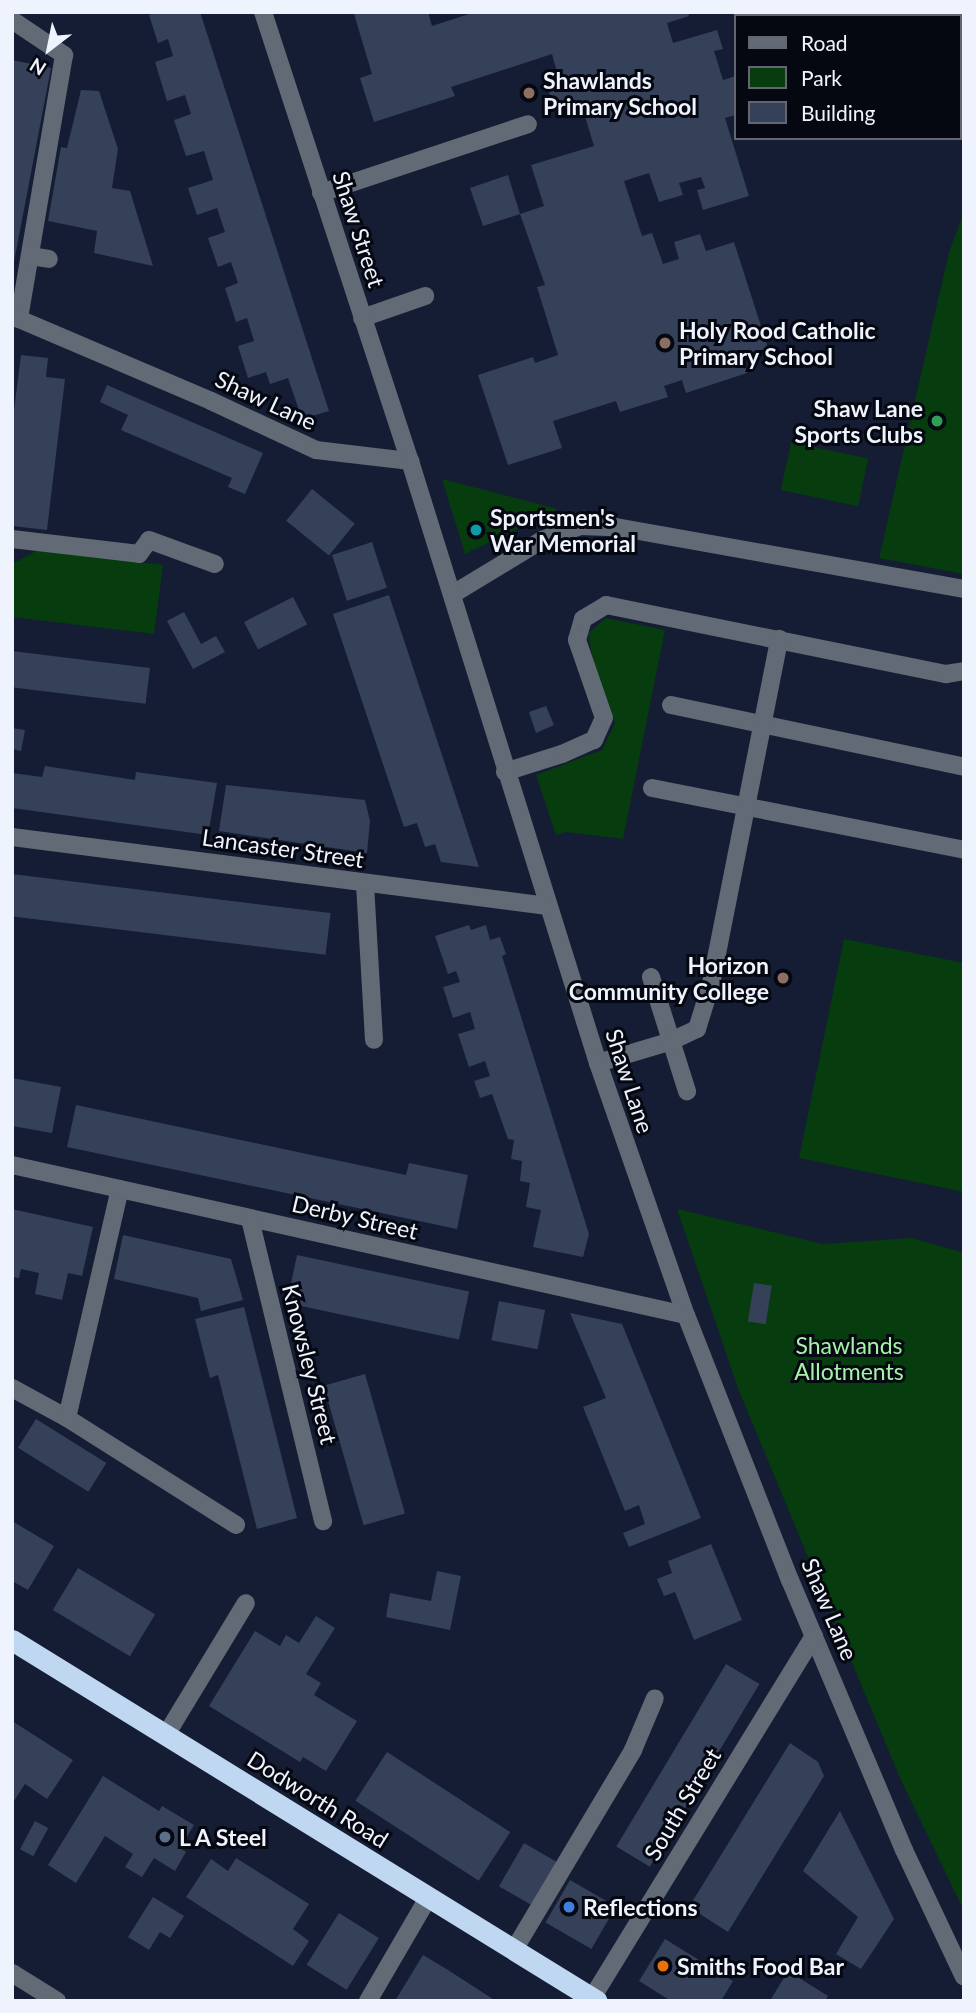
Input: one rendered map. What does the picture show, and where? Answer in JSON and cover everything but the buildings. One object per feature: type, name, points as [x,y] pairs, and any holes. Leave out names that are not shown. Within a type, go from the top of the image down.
[{"type":"highway","name":"Dodworth Road","points":[[12,1640],[594,1999]]},
{"type":"street","name":"Shaw Street","points":[[263,12],[410,461]]},
{"type":"street","points":[[12,20],[64,55],[30,256],[16,317]]},
{"type":"street","points":[[321,193],[528,124]]},
{"type":"street","points":[[30,256],[49,259]]},
{"type":"street","points":[[362,318],[425,296]]},
{"type":"street","name":"Shaw Lane","points":[[16,317],[211,401],[316,450],[410,461],[598,1063],[687,1315],[814,1636],[904,1850],[964,1977]]},
{"type":"street","points":[[453,594],[542,540],[580,526],[617,527],[964,589]]},
{"type":"street","points":[[12,539],[139,554],[149,540],[215,564]]},
{"type":"street","points":[[506,772],[562,754],[594,740],[604,718],[577,640],[583,618],[606,605],[946,674],[964,671]]},
{"type":"street","points":[[598,1063],[669,1042],[697,1029],[711,984],[779,639]]},
{"type":"street","points":[[671,705],[964,767]]},
{"type":"street","points":[[652,788],[964,850]]},
{"type":"street","name":"Lancaster Street","points":[[12,837],[548,906]]},
{"type":"street","points":[[365,884],[374,1040]]},
{"type":"street","points":[[651,978],[669,1042],[687,1091]]},
{"type":"street","name":"Derby Street","points":[[12,1166],[687,1315]]},
{"type":"street","points":[[67,1418],[121,1189]]},
{"type":"street","name":"Knowsley Street","points":[[250,1219],[323,1521]]},
{"type":"street","points":[[12,1388],[67,1418],[236,1525]]},
{"type":"street","points":[[166,1735],[246,1603]]},
{"type":"street","name":"South Street","points":[[594,1999],[814,1636]]},
{"type":"street","points":[[514,1950],[633,1750],[655,1698]]},
{"type":"street","points":[[368,2001],[428,1898]]},
{"type":"street","points":[[12,1973],[57,2001]]},
{"type":"green space","points":[[751,12],[964,12],[964,48],[962,14]]},
{"type":"green space","name":"Shaw Lane Sports Clubs","points":[[964,212],[964,574],[879,558],[949,252]]},
{"type":"green space","points":[[791,442],[868,458],[858,506],[781,490]]},
{"type":"green space","points":[[442,479],[558,509],[465,554]]},
{"type":"green space","points":[[38,550],[163,565],[154,634],[12,617],[12,564]]},
{"type":"green space","points":[[606,618],[665,630],[623,839],[567,832],[556,835],[536,775],[602,750],[615,723],[593,660],[588,633]]},
{"type":"green space","points":[[844,939],[964,963],[964,1192],[799,1158]]},
{"type":"green space","name":"Shawlands Allotments","points":[[677,1209],[823,1244],[912,1238],[964,1253],[964,1911],[900,1778],[739,1391]]},
{"type":"place","name":"Shawlands Primary School","points":[[529,93]]},
{"type":"place","name":"Holy Rood Catholic Primary School","points":[[665,343]]},
{"type":"place","name":"Shaw Lane Sports Clubs","points":[[937,421]]},
{"type":"place","name":"Sportsmen's War Memorial","points":[[476,530]]},
{"type":"place","name":"Horizon Community College","points":[[783,978]]},
{"type":"place","name":"L A Steel","points":[[165,1837]]},
{"type":"place","name":"Reflections","points":[[569,1907]]},
{"type":"place","name":"Smiths Food Bar","points":[[663,1966]]}]
